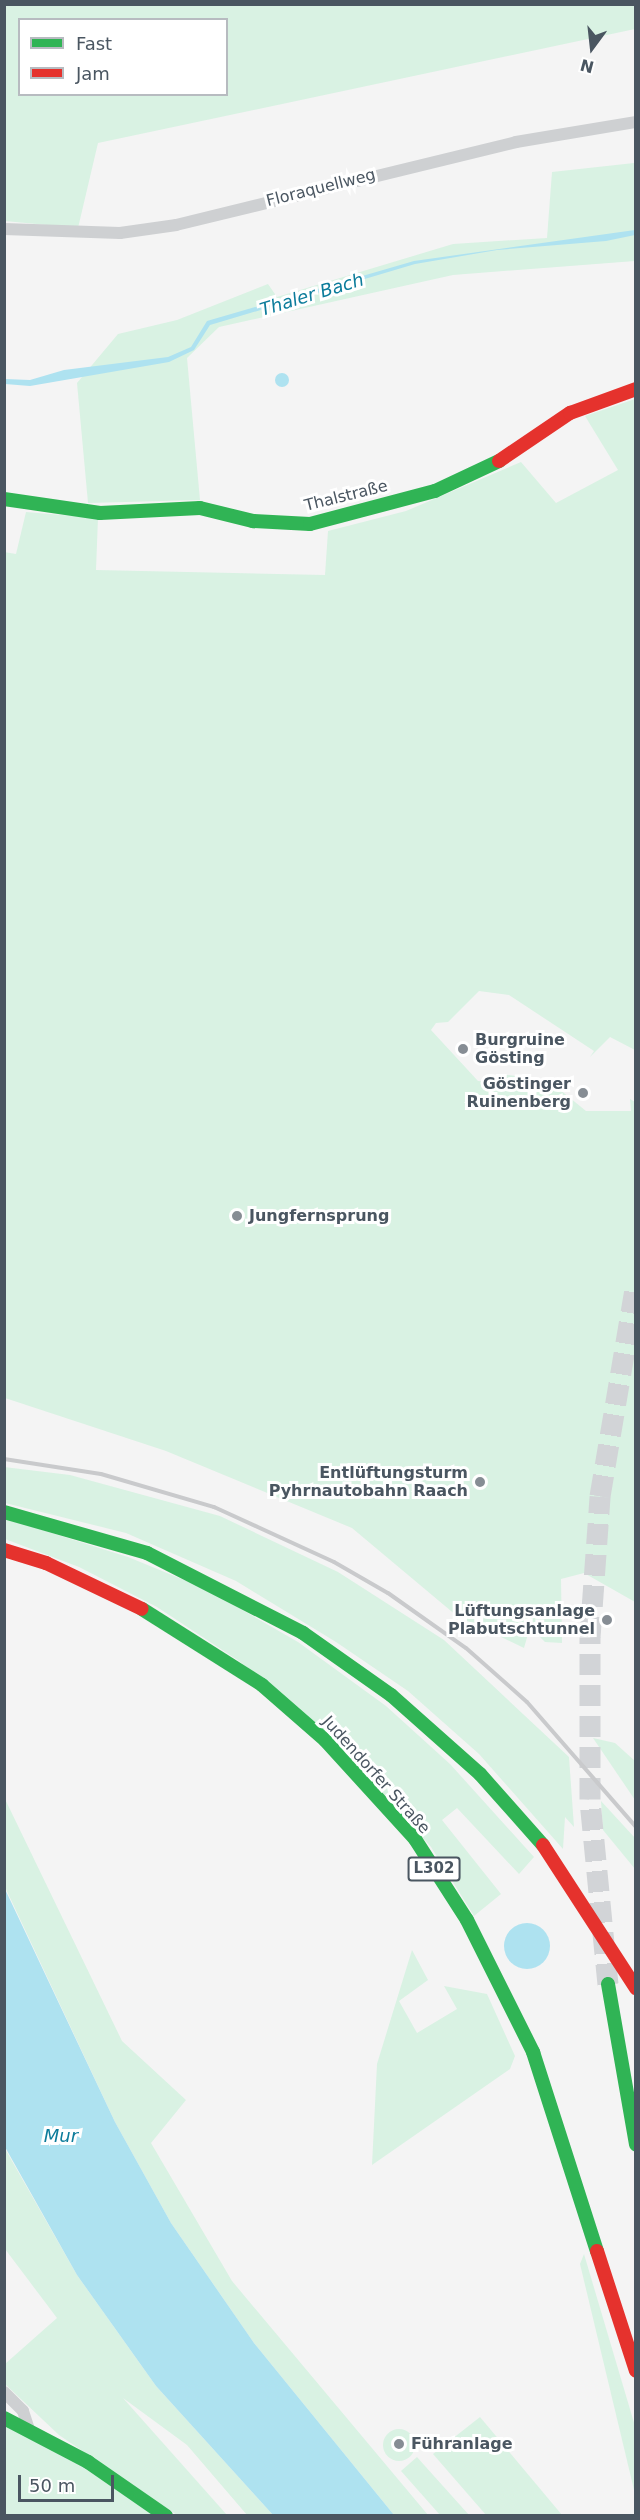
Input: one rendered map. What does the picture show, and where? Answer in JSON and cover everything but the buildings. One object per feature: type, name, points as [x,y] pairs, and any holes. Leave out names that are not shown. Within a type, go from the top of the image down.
[{"type":"main road","name":"Thalstraße","points":[[4,499],[100,513],[200,508],[253,521],[309,524],[435,491],[485,470],[570,412],[636,389]]},
{"type":"main road","points":[[4,1512],[147,1553],[303,1633],[392,1695],[480,1774],[543,1845],[636,1988]]},
{"type":"main road","name":"Judendorfer Straße","points":[[4,1550],[46,1563],[154,1615],[262,1685],[325,1740],[415,1839],[471,1929],[533,2052],[636,2372]]},
{"type":"main road","points":[[608,1984],[636,2145]]},
{"type":"main road","points":[[4,2418],[29,2429],[166,2516]]},
{"type":"street","name":"Floraquellweg","points":[[4,229],[120,233],[176,225],[516,142],[636,122]]},
{"type":"street","points":[[4,2392],[23,2411],[29,2429]]},
{"type":"green space","points":[[5,5],[635,5],[635,29],[98,143],[78,228],[5,221]]},
{"type":"green space","points":[[634,163],[635,261],[453,275],[219,327],[187,358],[200,500],[88,503],[77,383],[118,334],[177,320],[268,284],[277,297],[453,244],[547,238],[552,172]]},
{"type":"green space","points":[[635,399],[635,1050],[610,1037],[590,1057],[594,1051],[509,995],[479,991],[448,1022],[436,1023],[431,1030],[478,1081],[497,1082],[499,1074],[548,1080],[586,1111],[631,1111],[630,1099],[635,1102],[635,1602],[584,1573],[561,1579],[562,1643],[545,1642],[535,1632],[528,1634],[524,1648],[457,1616],[352,1528],[166,1451],[5,1398],[4,552],[16,554],[26,512],[98,518],[96,570],[325,575],[328,531],[406,511],[521,462],[556,503],[618,470],[585,416]]},
{"type":"green space","points":[[4,1467],[70,1475],[220,1516],[338,1572],[444,1640],[569,1757],[574,1827],[565,1817],[563,1849],[479,1754],[408,1691],[336,1642],[236,1581],[126,1533],[5,1503]]},
{"type":"green space","points":[[4,1518],[128,1557],[206,1589],[298,1642],[386,1706],[450,1764],[534,1857],[519,1874],[457,1808],[442,1820],[501,1894],[474,1916],[431,1847],[335,1739],[239,1661],[157,1607],[79,1567],[5,1539]]},
{"type":"green space","points":[[593,1738],[615,1743],[635,1761],[635,1800]]},
{"type":"green space","points":[[4,1797],[122,2041],[186,2100],[151,2143],[232,2281],[428,2515],[394,2515],[254,2343],[171,2223],[115,2122],[5,1887]]},
{"type":"green space","points":[[601,1801],[635,1838],[635,1869],[603,1830]]},
{"type":"green space","points":[[412,1950],[428,1980],[399,2001],[417,2033],[457,2009],[444,1986],[487,1994],[515,2056],[510,2069],[372,2165],[377,2064]]},
{"type":"green space","points":[[4,2147],[77,2275],[156,2386],[273,2515],[247,2515],[187,2445],[123,2398],[227,2515],[177,2515],[59,2435],[5,2384],[5,2364],[57,2318],[5,2249]]},
{"type":"green space","points":[[584,2254],[635,2426],[635,2494],[580,2264]]},
{"type":"green space","points":[[480,2417],[562,2515],[486,2515],[433,2454]]},
{"type":"green space","points":[[4,2420],[166,2515],[5,2515]]},
{"type":"green space","name":"Führanlage","points":[[399,2429],[410,2434],[415,2445],[410,2456],[399,2461],[388,2456],[383,2445],[388,2434]]},
{"type":"green space","points":[[417,2457],[469,2515],[440,2515],[401,2471]]},
{"type":"water","points":[[635,230],[635,235],[606,241],[497,250],[415,264],[210,325],[194,350],[169,362],[30,386],[5,384],[5,379],[30,380],[64,370],[168,357],[191,347],[207,321],[414,261]]},
{"type":"water","points":[[279,373],[285,373],[289,380],[285,387],[279,387],[275,383],[275,377]]},
{"type":"water","name":"Mur","points":[[4,1887],[115,2122],[171,2223],[254,2343],[394,2515],[273,2515],[156,2386],[77,2275],[5,2147]]},
{"type":"water","points":[[527,1923],[543,1930],[550,1946],[543,1962],[527,1969],[511,1962],[504,1946],[511,1930]]},
{"type":"tunnel","points":[[608,1984],[590,1799],[590,1637],[600,1496],[636,1284]]},
{"type":"railway","points":[[4,1459],[101,1474],[214,1507],[334,1562],[388,1593],[466,1648],[527,1702],[636,1827]]},
{"type":"traffic: fast","points":[[4,499],[100,513],[200,508],[253,521],[310,524],[435,491],[499,461]]},
{"type":"traffic: fast","points":[[4,1512],[147,1553],[303,1633],[391,1695],[480,1774],[543,1845]]},
{"type":"traffic: fast","points":[[142,1609],[262,1685],[325,1740],[415,1839],[467,1920],[533,2052],[597,2251]]},
{"type":"traffic: fast","points":[[608,1984],[636,2145]]},
{"type":"traffic: fast","points":[[4,2418],[88,2462],[166,2516]]},
{"type":"traffic: jam","points":[[499,461],[570,413],[636,389]]},
{"type":"traffic: jam","points":[[4,1550],[46,1563],[142,1609]]},
{"type":"traffic: jam","points":[[543,1845],[636,1988]]},
{"type":"traffic: jam","points":[[597,2251],[636,2371]]},
{"type":"place","name":"Burgruine Gösting","points":[[463,1049]]},
{"type":"place","name":"Göstinger Ruinenberg","points":[[583,1093]]},
{"type":"place","name":"Jungfernsprung","points":[[237,1216]]},
{"type":"place","name":"Entlüftungsturm Pyhrnautobahn Raach","points":[[480,1482]]},
{"type":"place","name":"Lüftungsanlage Plabutschtunnel","points":[[607,1620]]},
{"type":"place","name":"Führanlage","points":[[399,2444]]},
{"type":"water label","name":"Thaler Bach","points":[[312,295]]}]
